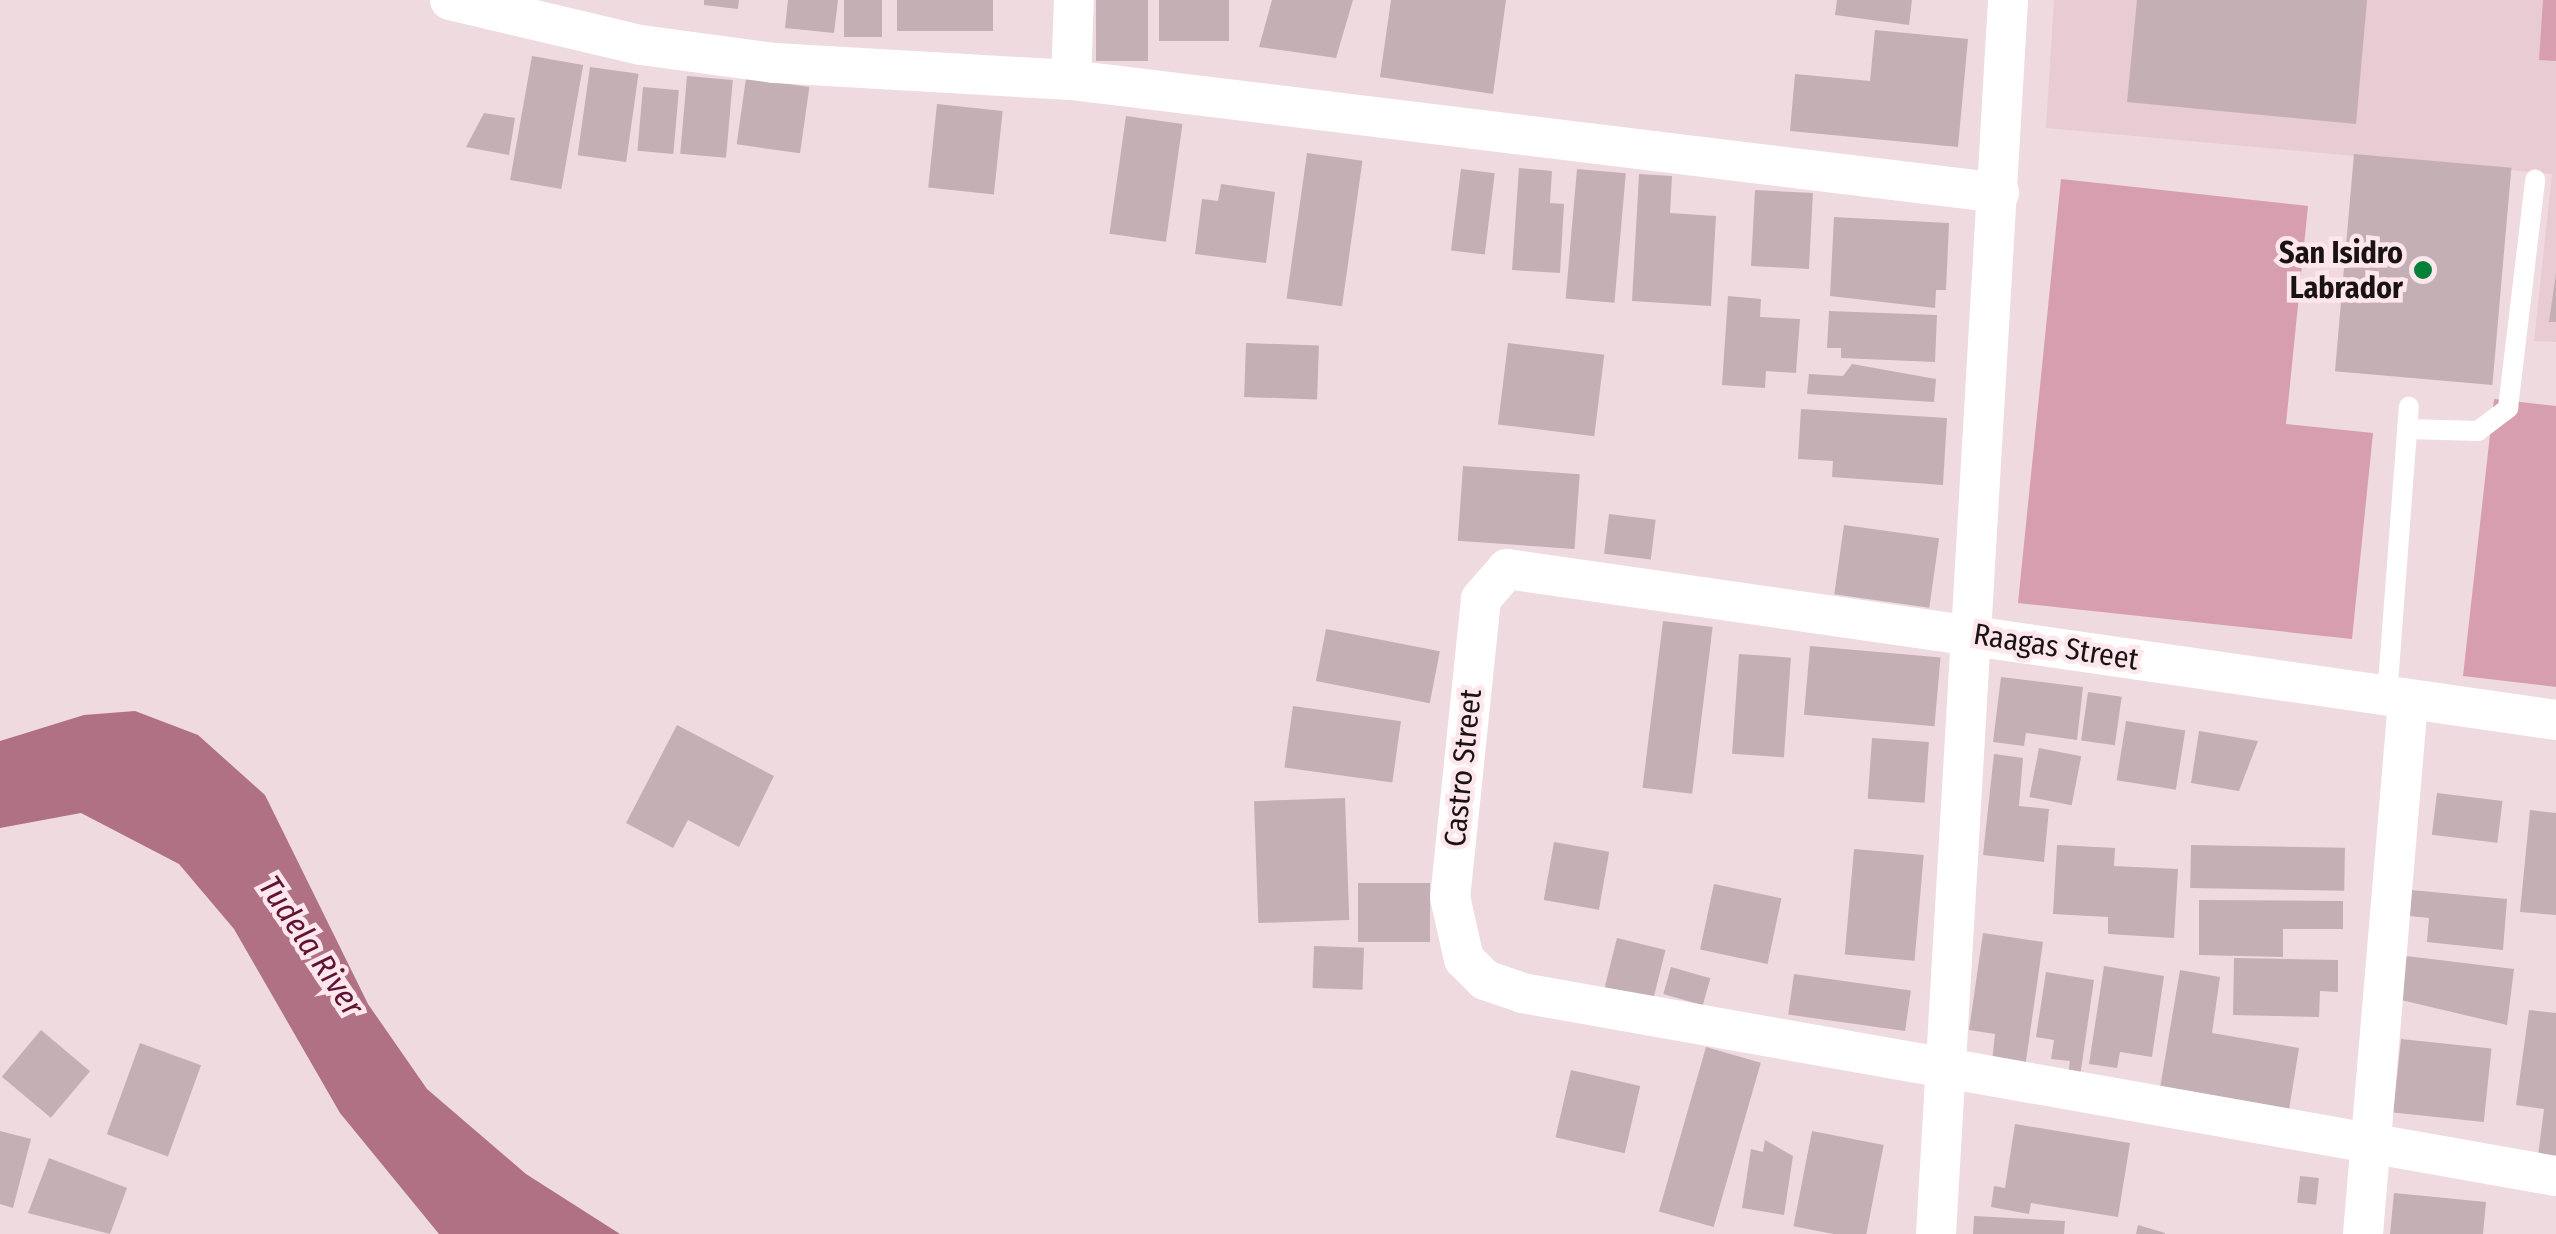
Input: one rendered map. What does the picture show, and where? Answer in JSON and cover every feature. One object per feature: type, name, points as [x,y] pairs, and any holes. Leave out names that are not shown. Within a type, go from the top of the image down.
[{"type":"street","points":[[450,0],[640,45],[756,60],[1070,80],[1999,193]]},
{"type":"street","points":[[1070,80],[1074,0]]},
{"type":"street","points":[[1936,1234],[1944,1073],[1977,635],[2008,0]]},
{"type":"street","name":"Castro Street","points":[[1557,572],[1507,568],[1480,598],[1450,898],[1464,959],[1485,980],[1522,993],[1944,1073]]},
{"type":"street","name":"Raagas Street","points":[[1557,572],[2556,720]]},
{"type":"street","points":[[2363,1234],[2398,699]]},
{"type":"street","points":[[1944,1073],[2556,1176]]},
{"type":"lane","points":[[2407,429],[2478,432],[2511,403],[2535,180]]},
{"type":"lane","points":[[2398,699],[2409,407]]},
{"type":"shaded area","points":[[2054,0],[2556,0],[2556,342],[2534,341],[2552,174],[2046,128]]},
{"type":"shaded area","points":[[2543,0],[2556,0],[2556,61],[2539,60]]},
{"type":"shaded area","points":[[2061,179],[2308,206],[2286,424],[2373,433],[2352,639],[2018,603]]},
{"type":"shaded area","points":[[2494,399],[2556,406],[2556,687],[2463,676]]},
{"type":"water","name":"Tudela River","points":[[135,711],[198,735],[265,795],[368,1004],[427,1089],[526,1174],[620,1234],[439,1234],[340,1113],[234,929],[179,864],[81,813],[0,828],[0,741],[84,715]]},
{"type":"building","points":[[704,0],[739,0],[738,9],[704,5]]},
{"type":"building","points":[[788,0],[838,0],[834,33],[785,28]]},
{"type":"building","points":[[844,0],[882,0],[882,37],[844,37]]},
{"type":"building","points":[[897,0],[993,0],[993,31],[897,31]]},
{"type":"building","points":[[1096,0],[1148,0],[1148,61],[1096,61]]},
{"type":"building","points":[[1159,0],[1229,0],[1229,41],[1159,41]]},
{"type":"building","points":[[1272,0],[1353,0],[1336,58],[1259,47]]},
{"type":"building","points":[[1391,0],[1506,0],[1493,94],[1380,77]]},
{"type":"building","points":[[1837,0],[1912,0],[1909,25],[1835,15]]},
{"type":"building","points":[[2137,0],[2367,0],[2356,124],[2127,102]]},
{"type":"building","points":[[1875,30],[1968,39],[1958,147],[1790,131],[1795,74],[1870,81]]},
{"type":"building","points":[[532,56],[583,65],[561,189],[510,180]]},
{"type":"building","points":[[590,67],[639,74],[626,162],[578,155]]},
{"type":"building","points":[[687,76],[733,80],[726,158],[680,154]]},
{"type":"building","points":[[746,78],[809,87],[800,153],[737,144]]},
{"type":"building","points":[[643,87],[679,90],[673,154],[637,151]]},
{"type":"building","points":[[937,104],[1003,111],[994,194],[928,188]]},
{"type":"building","points":[[484,113],[515,118],[509,155],[466,147]]},
{"type":"building","points":[[1126,116],[1182,124],[1166,242],[1109,234]]},
{"type":"building","points":[[1307,153],[1362,161],[1342,306],[1287,299]]},
{"type":"building","name":"San Isidro Labrador","points":[[2354,154],[2511,168],[2492,385],[2335,371]]},
{"type":"building","points":[[1519,168],[1552,171],[1550,203],[1564,204],[1560,273],[1512,270]]},
{"type":"building","points":[[1461,169],[1495,173],[1485,255],[1451,250]]},
{"type":"building","points":[[1577,169],[1626,173],[1614,303],[1566,299]]},
{"type":"building","points":[[1639,174],[1672,176],[1670,213],[1716,216],[1711,306],[1632,301]]},
{"type":"building","points":[[1221,184],[1275,192],[1266,263],[1195,254],[1202,199],[1218,201]]},
{"type":"building","points":[[1755,190],[1813,193],[1809,269],[1751,266]]},
{"type":"building","points":[[1834,217],[1949,223],[1946,290],[1936,290],[1935,308],[1830,296]]},
{"type":"building","points":[[2556,273],[2556,322],[2549,322]]},
{"type":"building","points":[[1728,296],[1761,299],[1760,317],[1800,319],[1796,373],[1766,371],[1765,388],[1722,385]]},
{"type":"building","points":[[1829,311],[1937,315],[1935,362],[1841,358],[1841,348],[1827,348]]},
{"type":"building","points":[[1246,343],[1319,346],[1317,400],[1244,397]]},
{"type":"building","points":[[1508,343],[1604,355],[1594,436],[1498,424]]},
{"type":"building","points":[[1852,364],[1936,379],[1934,402],[1807,394],[1809,374],[1843,376]]},
{"type":"building","points":[[1801,409],[1947,418],[1943,485],[1832,477],[1833,461],[1798,459]]},
{"type":"building","points":[[1463,466],[1580,474],[1574,549],[1458,541]]},
{"type":"building","points":[[1609,514],[1656,520],[1651,559],[1604,554]]},
{"type":"building","points":[[1844,525],[1939,538],[1929,608],[1834,594]]},
{"type":"building","points":[[1663,621],[1713,627],[1692,794],[1643,788]]},
{"type":"building","points":[[1326,629],[1440,651],[1430,703],[1316,681]]},
{"type":"building","points":[[1810,646],[1941,657],[1934,726],[1804,715]]},
{"type":"building","points":[[1739,654],[1791,658],[1784,757],[1732,754]]},
{"type":"building","points":[[2001,677],[2083,687],[2077,740],[2026,733],[2024,746],[1993,742]]},
{"type":"building","points":[[2088,692],[2122,697],[2115,745],[2081,741]]},
{"type":"building","points":[[1293,706],[1401,721],[1392,783],[1284,767]]},
{"type":"building","points":[[2126,721],[2185,730],[2176,790],[2117,780]]},
{"type":"building","points":[[677,725],[774,776],[739,847],[688,820],[673,848],[626,823]]},
{"type":"building","points":[[2199,731],[2258,741],[2239,791],[2191,783]]},
{"type":"building","points":[[1872,738],[1929,742],[1925,803],[1868,799]]},
{"type":"building","points":[[2039,748],[2081,756],[2072,805],[2029,797]]},
{"type":"building","points":[[1994,754],[2023,758],[2019,806],[2049,809],[2044,862],[1983,855]]},
{"type":"building","points":[[2437,793],[2503,801],[2497,843],[2432,835]]},
{"type":"building","points":[[1345,798],[1349,920],[1258,923],[1254,801]]},
{"type":"building","points":[[2530,810],[2556,813],[2556,915],[2520,912]]},
{"type":"building","points":[[1554,842],[1609,852],[1599,910],[1544,900]]},
{"type":"building","points":[[2057,845],[2115,848],[2114,866],[2178,869],[2174,938],[2108,934],[2108,917],[2053,914]]},
{"type":"building","points":[[2191,845],[2345,848],[2344,891],[2190,888]]},
{"type":"building","points":[[1854,849],[1924,855],[1914,961],[1845,955]]},
{"type":"building","points":[[1358,883],[1430,883],[1430,942],[1358,942]]},
{"type":"building","points":[[1714,884],[1781,898],[1768,964],[1700,950]]},
{"type":"building","points":[[2411,890],[2507,899],[2503,950],[2427,942],[2429,918],[2409,916]]},
{"type":"building","points":[[2199,900],[2343,901],[2343,929],[2283,929],[2283,957],[2199,955]]},
{"type":"building","points":[[1983,933],[2043,942],[2024,1075],[1991,1071],[1995,1034],[1969,1030]]},
{"type":"building","points":[[1617,938],[1666,950],[1653,1002],[1604,989]]},
{"type":"building","points":[[1314,946],[1364,948],[1363,990],[1313,988]]},
{"type":"building","points":[[2406,956],[2514,969],[2507,1025],[2401,1000]]},
{"type":"building","points":[[2234,958],[2338,960],[2338,992],[2320,991],[2319,1017],[2233,1015]]},
{"type":"building","points":[[2104,966],[2164,976],[2152,1057],[2120,1052],[2117,1068],[2089,1064]]},
{"type":"building","points":[[1671,967],[1710,978],[1703,1005],[1663,994]]},
{"type":"building","points":[[2180,970],[2220,977],[2212,1033],[2299,1048],[2289,1110],[2160,1088]]},
{"type":"building","points":[[2046,972],[2094,980],[2080,1077],[2068,1075],[2070,1061],[2051,1059],[2054,1040],[2036,1037]]},
{"type":"building","points":[[1794,974],[1911,990],[1905,1031],[1788,1015]]},
{"type":"building","points":[[2529,1010],[2556,1013],[2556,1158],[2538,1156],[2544,1109],[2516,1105]]},
{"type":"building","points":[[41,1030],[90,1071],[51,1118],[2,1077]]},
{"type":"building","points":[[2401,1039],[2492,1049],[2484,1122],[2393,1113]]},
{"type":"building","points":[[140,1043],[201,1065],[168,1156],[107,1134]]},
{"type":"building","points":[[1706,1047],[1761,1063],[1714,1227],[1659,1211]]},
{"type":"building","points":[[1571,1070],[1640,1086],[1625,1153],[1555,1137]]},
{"type":"building","points":[[2015,1124],[2130,1143],[2118,1217],[2031,1203],[2029,1214],[1991,1207],[1994,1186],[2005,1188]]},
{"type":"building","points":[[0,1131],[31,1139],[13,1208],[0,1204]]},
{"type":"building","points":[[1812,1131],[1884,1145],[1866,1234],[1834,1234],[1793,1226]]},
{"type":"building","points":[[1765,1140],[1793,1156],[1784,1215],[1742,1208],[1751,1149],[1763,1152]]},
{"type":"building","points":[[49,1158],[127,1188],[110,1234],[28,1213]]},
{"type":"building","points":[[2300,1176],[2319,1178],[2316,1205],[2297,1203]]},
{"type":"building","points":[[2394,1193],[2486,1202],[2483,1234],[2390,1234]]},
{"type":"building","points":[[1974,1216],[2065,1221],[2064,1234],[1973,1234]]},
{"type":"building","points":[[2138,1225],[2165,1233],[2165,1234],[2136,1234]]},
{"type":"place","name":"San Isidro Labrador","points":[[2423,270]]}]
